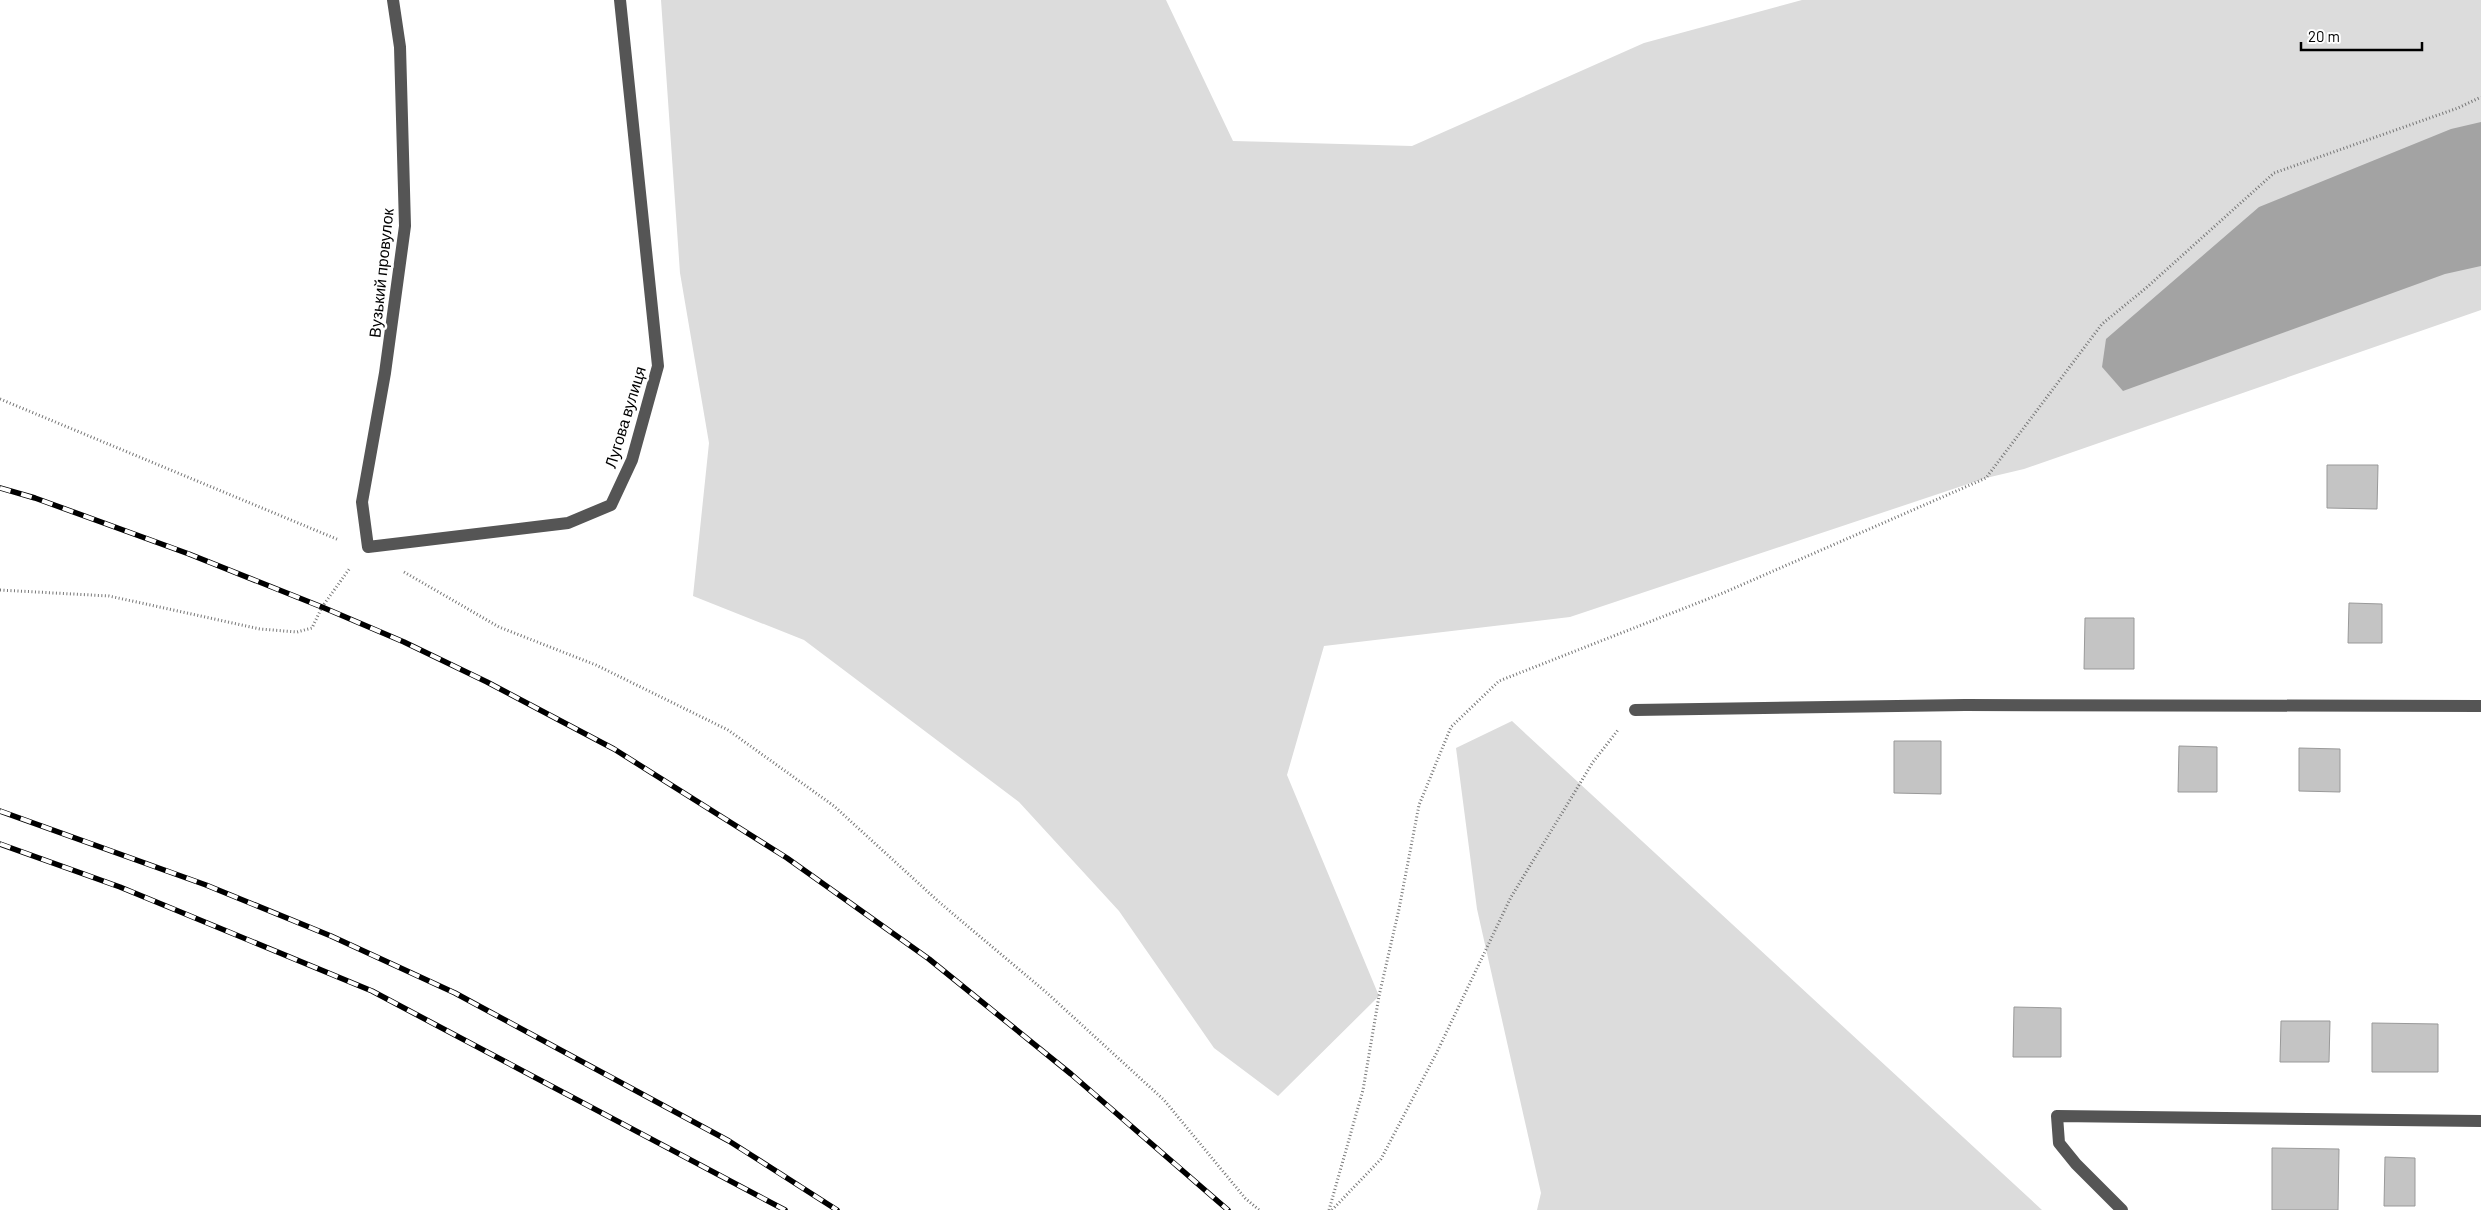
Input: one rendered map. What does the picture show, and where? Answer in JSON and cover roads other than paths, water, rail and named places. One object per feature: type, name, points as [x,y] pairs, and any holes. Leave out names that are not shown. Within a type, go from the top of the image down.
[{"type":"street","name":"Вузький провулок","points":[[368,547],[362,502],[385,373],[405,226],[400,48],[393,0]]},
{"type":"street","name":"Лугова вулиця","points":[[368,547],[568,523],[611,506],[632,460],[658,366],[620,0]]},
{"type":"street","points":[[1635,710],[1965,705],[2481,706]]},
{"type":"street","points":[[2122,1210],[2059,1143],[2057,1116],[2481,1121]]},
{"type":"railway","points":[[0,488],[35,498],[189,554],[322,607],[404,642],[487,682],[614,749],[787,858],[929,959],[1071,1074],[1228,1210]]},
{"type":"railway","points":[[0,811],[206,885],[331,936],[455,993],[729,1141],[837,1210]]},
{"type":"railway","points":[[0,844],[120,887],[372,991],[785,1210]]}]
